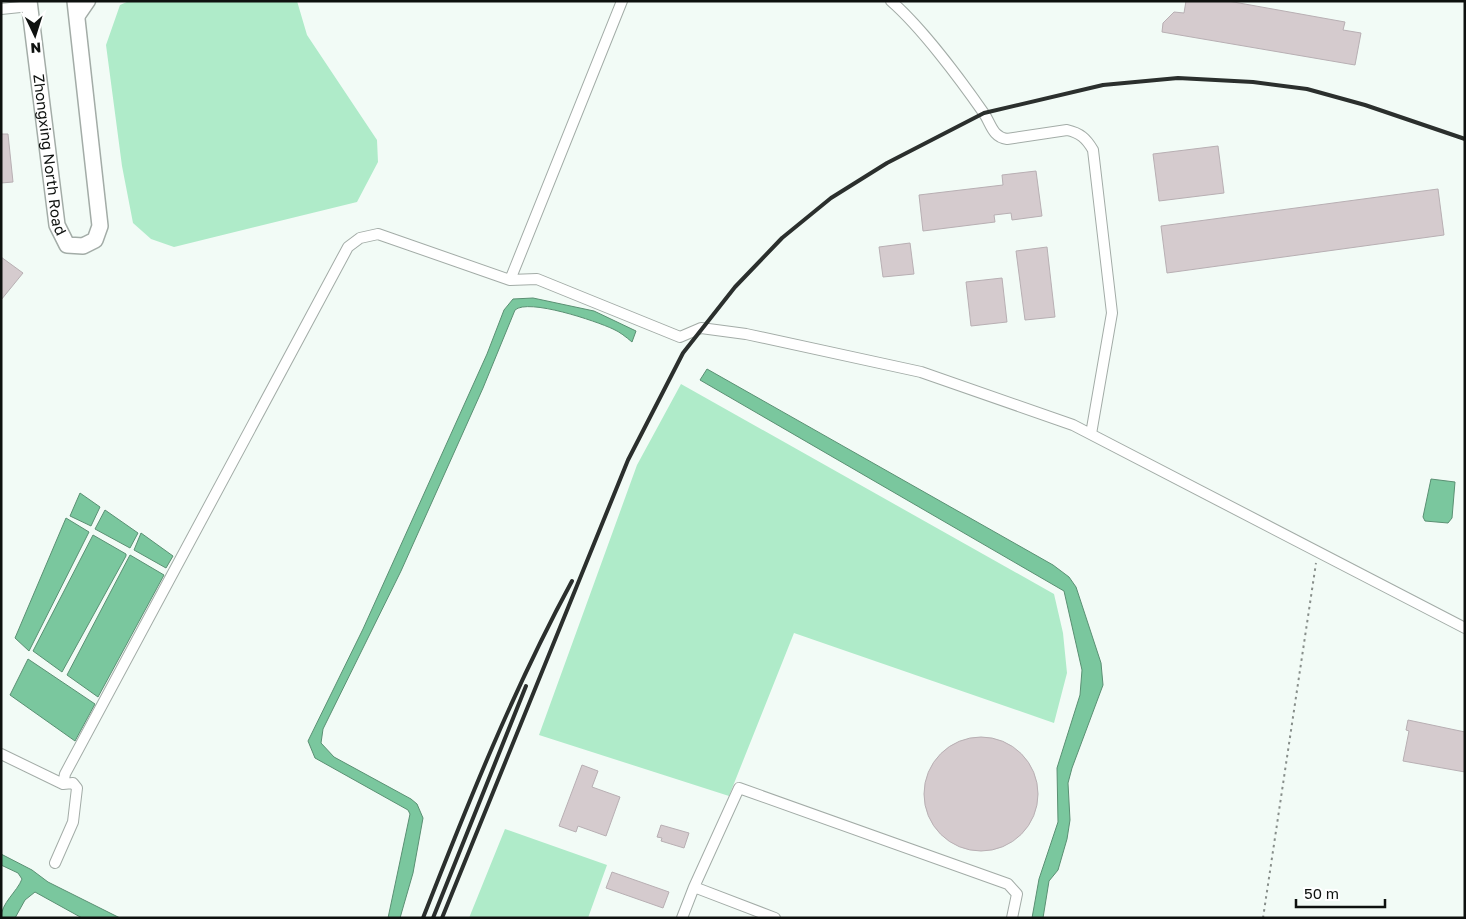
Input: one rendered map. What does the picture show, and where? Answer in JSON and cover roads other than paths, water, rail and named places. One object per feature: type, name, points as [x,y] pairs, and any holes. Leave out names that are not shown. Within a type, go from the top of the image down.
[{"type":"main road","name":"Zhongxing North Road","points":[[30,3],[57,226],[67,245],[83,246],[96,240],[100,229],[75,1]]},
{"type":"street","points":[[78,17],[89,1]]},
{"type":"street","points":[[510,280],[622,1]]},
{"type":"street","points":[[891,1],[932,46],[984,113],[994,132],[1000,138],[1007,140],[1067,130],[1077,132],[1087,139],[1093,150],[1112,313],[1091,434]]},
{"type":"street","points":[[1,9],[30,3]]},
{"type":"street","points":[[63,784],[66,774],[348,247],[360,238],[378,234],[510,280],[537,280],[680,337],[701,328],[746,334],[921,372],[1073,425],[1318,550],[1465,628]]},
{"type":"street","points":[[1,754],[63,784],[73,783],[77,788],[73,822],[55,863]]},
{"type":"street","points":[[682,918],[738,788],[1008,884],[1017,894],[1012,918]]},
{"type":"street","points":[[694,887],[775,918]]},
{"type":"railway","points":[[442,918],[628,460],[683,353],[735,287],[782,238],[831,198],[887,163],[984,113],[1103,85],[1178,78],[1253,82],[1307,89],[1365,105],[1465,139]]},
{"type":"railway","points":[[423,918],[474,790],[511,705],[572,581]]},
{"type":"railway","points":[[433,918],[526,686]]}]
